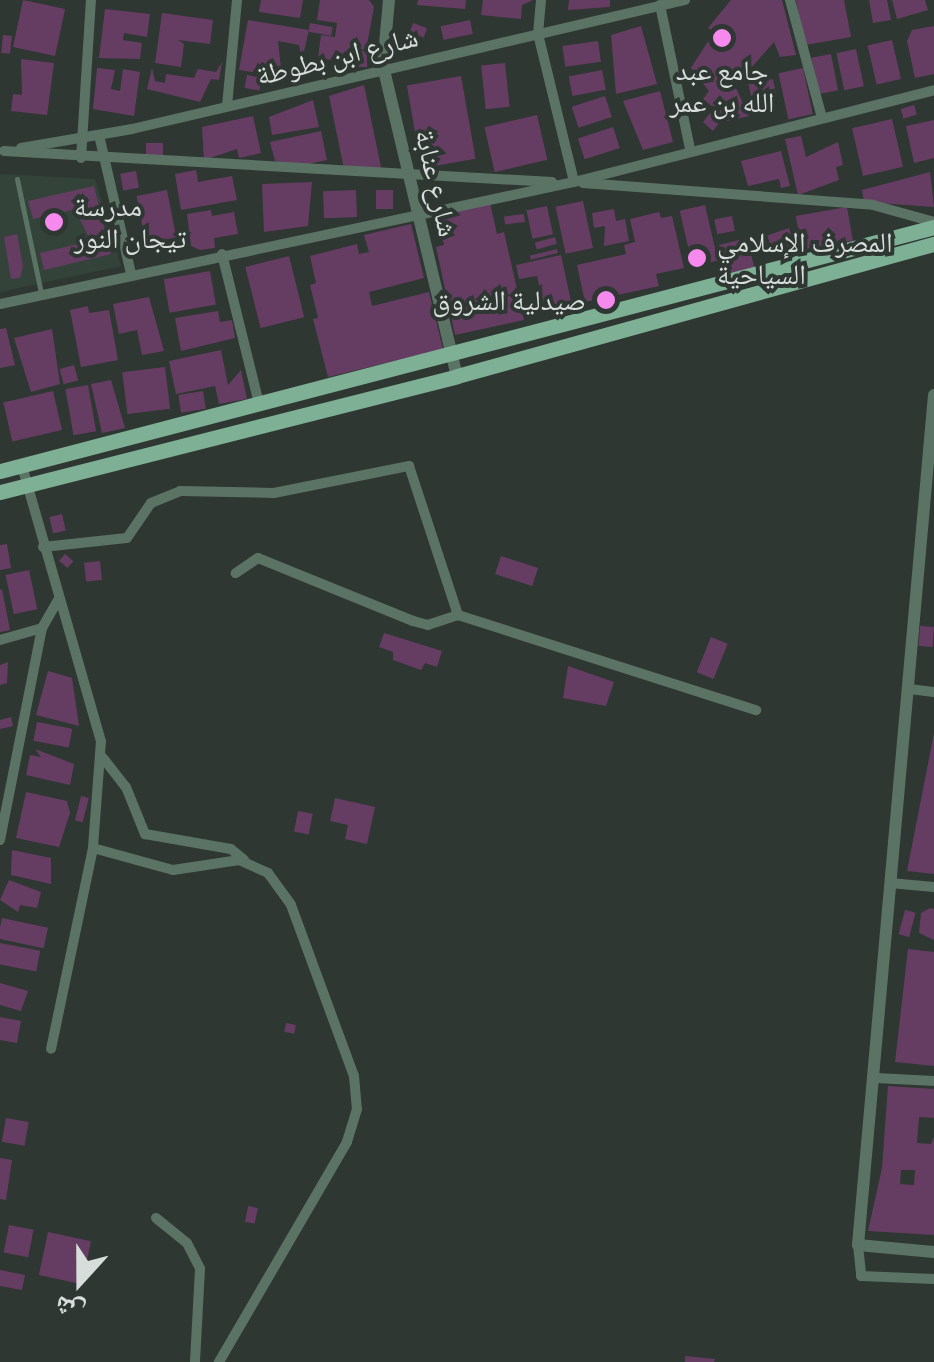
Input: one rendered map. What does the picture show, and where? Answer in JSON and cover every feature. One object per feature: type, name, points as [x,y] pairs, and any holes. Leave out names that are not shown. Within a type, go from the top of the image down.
[{"type":"main road","points":[[0,471],[452,356],[934,224]]},
{"type":"main road","points":[[0,492],[456,376],[934,244]]},
{"type":"street","points":[[81,158],[91,0]]},
{"type":"street","points":[[226,106],[237,0]]},
{"type":"street","name":"شارع عنابة","points":[[389,0],[383,66],[456,376]]},
{"type":"street","points":[[541,0],[538,34],[574,182]]},
{"type":"street","name":"شارع ابن بطوطة","points":[[2,151],[98,136],[383,66],[683,0]]},
{"type":"street","points":[[790,0],[821,114]]},
{"type":"street","points":[[660,6],[690,148]]},
{"type":"street","points":[[0,304],[418,211],[574,182],[821,114],[934,90]]},
{"type":"street","points":[[98,136],[130,274]]},
{"type":"street","points":[[2,151],[410,178],[574,182],[874,205],[934,224]]},
{"type":"street","points":[[222,254],[259,404]]},
{"type":"street","points":[[934,395],[931,486],[858,1244],[861,1276],[934,1280]]},
{"type":"street","points":[[22,466],[102,757],[93,848],[51,1049]]},
{"type":"street","points":[[43,548],[127,538],[151,503],[180,491],[274,493],[409,466],[458,615]]},
{"type":"street","points":[[236,572],[258,558],[413,621],[428,625],[458,615],[756,710]]},
{"type":"street","points":[[0,840],[42,628],[59,598]]},
{"type":"street","points":[[0,640],[42,628]]},
{"type":"street","points":[[909,689],[934,692]]},
{"type":"street","points":[[102,757],[126,788],[144,834],[231,850],[268,872],[291,905],[336,1019],[357,1110],[347,1142],[218,1362]]},
{"type":"street","points":[[93,848],[173,870],[244,860]]},
{"type":"street","points":[[890,883],[934,887]]},
{"type":"street","points":[[876,1078],[934,1081]]},
{"type":"street","points":[[156,1218],[187,1243],[200,1270],[195,1362]]},
{"type":"street","points":[[858,1244],[934,1252]]},
{"type":"lane","points":[[18,179],[41,294]]},
{"type":"shaded area","name":"مدرسة تيجان النور","points":[[0,174],[95,179],[121,266],[0,292]]},
{"type":"building","points":[[23,0],[65,9],[55,56],[13,47]]},
{"type":"building","points":[[261,0],[303,0],[300,18],[259,12]]},
{"type":"building","points":[[320,0],[369,0],[374,7],[366,50],[349,48],[347,62],[318,58],[321,35],[335,37],[337,23],[317,20]]},
{"type":"building","points":[[418,0],[466,0],[465,9],[417,5]]},
{"type":"building","points":[[483,0],[533,0],[522,5],[521,19],[481,15]]},
{"type":"building","points":[[569,0],[610,0],[610,7],[568,10]]},
{"type":"building","points":[[731,0],[782,0],[796,55],[780,57],[774,42],[735,86],[749,116],[719,123],[713,131],[703,122],[714,108],[703,99],[709,91],[691,68],[714,32],[708,28]]},
{"type":"building","points":[[796,0],[844,0],[851,37],[805,45]]},
{"type":"building","points":[[869,0],[887,0],[891,20],[873,23]]},
{"type":"building","points":[[892,0],[925,0],[928,10],[897,19]]},
{"type":"building","points":[[105,9],[150,14],[147,37],[124,33],[123,40],[142,43],[140,59],[99,58]]},
{"type":"building","points":[[162,13],[213,20],[210,44],[178,40],[184,44],[181,67],[155,63]]},
{"type":"building","points":[[248,20],[309,30],[302,60],[299,45],[278,41],[282,77],[239,70]]},
{"type":"building","points":[[470,20],[473,34],[444,40],[441,26]]},
{"type":"building","points":[[310,23],[333,27],[331,36],[308,32]]},
{"type":"building","points":[[413,23],[427,28],[424,38],[410,32]]},
{"type":"building","points":[[641,26],[657,84],[616,94],[611,35]]},
{"type":"building","points":[[934,26],[934,74],[915,78],[907,41],[912,30]]},
{"type":"building","points":[[3,35],[12,36],[10,54],[1,53]]},
{"type":"building","points":[[892,40],[901,79],[877,85],[868,46]]},
{"type":"building","points":[[598,41],[601,62],[565,67],[562,46]]},
{"type":"building","points":[[856,49],[864,86],[844,90],[836,53]]},
{"type":"building","points":[[358,51],[367,51],[367,67],[358,67]]},
{"type":"building","points":[[831,54],[838,90],[818,94],[811,58]]},
{"type":"building","points":[[21,59],[54,63],[47,115],[11,111],[13,94],[22,95]]},
{"type":"building","points":[[222,62],[219,80],[211,79],[200,102],[147,89],[152,68],[155,81],[165,83],[166,74],[194,78],[198,69],[216,72]]},
{"type":"building","points":[[298,63],[304,64],[301,81],[295,80]]},
{"type":"building","points":[[505,63],[510,107],[486,109],[481,66]]},
{"type":"building","points":[[97,68],[115,70],[111,89],[120,91],[123,69],[140,72],[134,116],[93,109]]},
{"type":"building","points":[[803,68],[813,114],[788,119],[779,73]]},
{"type":"building","points":[[602,70],[606,90],[572,96],[569,76]]},
{"type":"building","points":[[247,75],[262,78],[259,91],[245,88]]},
{"type":"building","points":[[461,76],[476,159],[421,168],[407,86]]},
{"type":"building","points":[[773,79],[777,98],[752,103],[749,84]]},
{"type":"building","points":[[364,85],[382,172],[344,169],[329,96]]},
{"type":"building","points":[[660,91],[673,142],[643,150],[623,101]]},
{"type":"building","points":[[605,96],[612,117],[579,128],[572,107]]},
{"type":"building","points":[[313,100],[319,127],[272,135],[269,117]]},
{"type":"building","points":[[914,105],[917,115],[904,119],[901,109]]},
{"type":"building","points":[[537,115],[547,160],[495,172],[484,127]]},
{"type":"building","points":[[253,116],[261,153],[239,158],[237,149],[204,160],[202,127]]},
{"type":"building","points":[[892,119],[903,167],[863,176],[852,128]]},
{"type":"building","points":[[934,120],[934,158],[914,163],[906,126]]},
{"type":"building","points":[[613,127],[620,148],[585,159],[578,138]]},
{"type":"building","points":[[321,131],[327,160],[299,166],[275,161],[270,142]]},
{"type":"building","points":[[801,136],[806,157],[838,142],[843,165],[836,167],[839,180],[798,195],[785,139]]},
{"type":"building","points":[[146,143],[163,143],[163,156],[146,156]]},
{"type":"building","points":[[781,151],[790,186],[781,188],[779,179],[748,186],[741,161]]},
{"type":"building","points":[[196,170],[198,182],[232,176],[237,200],[181,210],[175,174]]},
{"type":"building","points":[[136,171],[139,188],[123,191],[120,174]]},
{"type":"building","points":[[930,172],[934,207],[864,202],[862,190]]},
{"type":"building","points":[[312,182],[308,226],[264,232],[262,184]]},
{"type":"building","points":[[94,186],[111,254],[44,270],[40,253],[91,241],[80,220],[88,218],[85,207],[33,219],[28,201]]},
{"type":"building","points":[[167,190],[176,238],[146,244],[137,196]]},
{"type":"building","points":[[356,190],[357,217],[324,218],[323,191]]},
{"type":"building","points":[[376,190],[393,190],[393,209],[376,209]]},
{"type":"building","points":[[583,201],[593,248],[566,254],[556,207]]},
{"type":"building","points":[[490,203],[497,234],[504,232],[524,320],[455,335],[436,247],[444,245],[437,215]]},
{"type":"building","points":[[705,205],[718,261],[692,266],[680,211]]},
{"type":"building","points":[[547,206],[553,234],[532,239],[526,210]]},
{"type":"building","points":[[847,207],[853,240],[802,250],[796,216]]},
{"type":"building","points":[[614,209],[616,221],[625,219],[629,241],[604,246],[605,226],[594,228],[592,213]]},
{"type":"building","points":[[211,210],[212,216],[234,212],[238,234],[214,238],[215,248],[200,250],[191,246],[187,214]]},
{"type":"building","points":[[659,212],[661,218],[672,216],[684,268],[656,274],[659,286],[585,302],[577,265],[626,254],[624,245],[635,242],[630,219]]},
{"type":"building","points":[[524,214],[525,222],[505,224],[504,216]]},
{"type":"building","points":[[732,216],[735,231],[717,234],[714,219]]},
{"type":"building","points":[[411,224],[424,278],[369,292],[372,306],[429,292],[443,349],[328,377],[313,319],[318,318],[310,285],[316,283],[310,256],[357,244],[359,254],[369,252],[364,235]]},
{"type":"building","points":[[789,228],[795,245],[773,253],[767,235]]},
{"type":"building","points":[[17,234],[23,266],[20,278],[11,279],[4,237]]},
{"type":"building","points":[[555,237],[557,244],[537,250],[535,243]]},
{"type":"building","points":[[747,238],[755,271],[727,278],[719,245]]},
{"type":"building","points":[[557,249],[558,253],[531,260],[530,256]]},
{"type":"building","points":[[561,255],[572,306],[545,311],[537,276],[519,279],[516,265]]},
{"type":"building","points":[[289,256],[304,317],[261,328],[245,267]]},
{"type":"building","points":[[210,271],[216,304],[170,313],[164,279]]},
{"type":"building","points":[[149,297],[164,351],[142,355],[137,330],[119,334],[113,304]]},
{"type":"building","points":[[88,306],[89,313],[109,310],[118,360],[81,367],[70,310]]},
{"type":"building","points":[[218,311],[220,322],[232,320],[235,338],[181,351],[175,318]]},
{"type":"building","points":[[6,328],[15,365],[0,368],[0,329]]},
{"type":"building","points":[[52,329],[60,384],[31,392],[14,338]]},
{"type":"building","points":[[221,350],[228,385],[241,370],[247,399],[219,404],[215,386],[176,394],[169,361]]},
{"type":"building","points":[[74,365],[78,380],[64,384],[60,369]]},
{"type":"building","points":[[165,367],[170,409],[127,414],[122,372]]},
{"type":"building","points":[[111,380],[125,428],[102,433],[91,384]]},
{"type":"building","points":[[88,385],[96,431],[74,435],[65,389]]},
{"type":"building","points":[[53,391],[62,430],[12,441],[3,402]]},
{"type":"building","points":[[203,391],[206,409],[181,413],[178,395]]},
{"type":"building","points":[[62,514],[66,531],[53,533],[49,517]]},
{"type":"building","points":[[7,544],[11,568],[0,570],[0,545]]},
{"type":"building","points":[[65,554],[73,561],[67,568],[59,561]]},
{"type":"building","points":[[501,556],[538,568],[532,586],[495,574]]},
{"type":"building","points":[[100,561],[102,580],[86,582],[84,563]]},
{"type":"building","points":[[29,570],[37,609],[14,614],[6,575]]},
{"type":"building","points":[[0,590],[10,630],[0,632]]},
{"type":"building","points":[[920,626],[934,627],[933,647],[919,646]]},
{"type":"building","points":[[384,633],[442,651],[437,667],[425,663],[421,670],[393,660],[393,652],[379,647]]},
{"type":"building","points":[[711,637],[728,644],[713,679],[697,672]]},
{"type":"building","points":[[8,662],[7,683],[0,685],[0,665]]},
{"type":"building","points":[[568,666],[614,682],[606,706],[563,698]]},
{"type":"building","points":[[48,671],[72,678],[79,726],[36,715]]},
{"type":"building","points":[[11,717],[13,726],[0,729],[0,720]]},
{"type":"building","points":[[37,722],[72,729],[69,748],[33,741]]},
{"type":"building","points":[[934,733],[934,874],[907,871]]},
{"type":"building","points":[[35,749],[74,764],[70,785],[26,775],[30,755],[41,757]]},
{"type":"building","points":[[26,792],[67,801],[70,813],[59,847],[16,838]]},
{"type":"building","points":[[81,796],[89,798],[83,822],[75,820]]},
{"type":"building","points":[[335,798],[375,807],[367,844],[345,839],[348,825],[330,821]]},
{"type":"building","points":[[298,811],[313,814],[309,834],[294,832]]},
{"type":"building","points":[[12,850],[51,858],[51,884],[11,875]]},
{"type":"building","points":[[9,880],[41,892],[37,908],[20,905],[18,912],[0,900]]},
{"type":"building","points":[[934,909],[934,940],[919,933],[921,913]]},
{"type":"building","points":[[905,910],[916,913],[909,937],[899,934]]},
{"type":"building","points":[[2,918],[48,928],[44,948],[0,939]]},
{"type":"building","points":[[0,943],[40,951],[36,971],[0,964]]},
{"type":"building","points":[[908,949],[934,952],[934,1066],[895,1062]]},
{"type":"building","points":[[0,983],[28,991],[21,1011],[0,1005]]},
{"type":"building","points":[[0,1017],[21,1021],[17,1043],[0,1040]]},
{"type":"building","points":[[286,1023],[296,1025],[294,1034],[284,1032]]},
{"type":"building","points":[[888,1086],[934,1089],[934,1118],[919,1117],[917,1143],[931,1144],[934,1137],[934,1235],[868,1231],[882,1168]],"holes":[[[901,1170],[915,1170],[914,1185],[900,1184]]]},
{"type":"building","points":[[6,1118],[29,1122],[24,1146],[2,1142]]},
{"type":"building","points":[[0,1158],[12,1160],[6,1200],[0,1199]]},
{"type":"building","points":[[248,1206],[258,1208],[255,1224],[245,1222]]},
{"type":"building","points":[[9,1225],[34,1230],[28,1257],[4,1252]]},
{"type":"building","points":[[48,1232],[91,1241],[82,1284],[39,1275]]},
{"type":"building","points":[[0,1270],[25,1275],[22,1290],[0,1286]]},
{"type":"building","points":[[685,1356],[715,1359],[685,1362]]},
{"type":"place","name":"جامع عبد الله بن عمر","points":[[722,38]]},
{"type":"place","name":"مدرسة تيجان النور","points":[[54,222]]},
{"type":"place","name":"المصرف الإسلامي السياحية","points":[[697,258]]},
{"type":"place","name":"صيدلية الشروق","points":[[606,300]]}]
